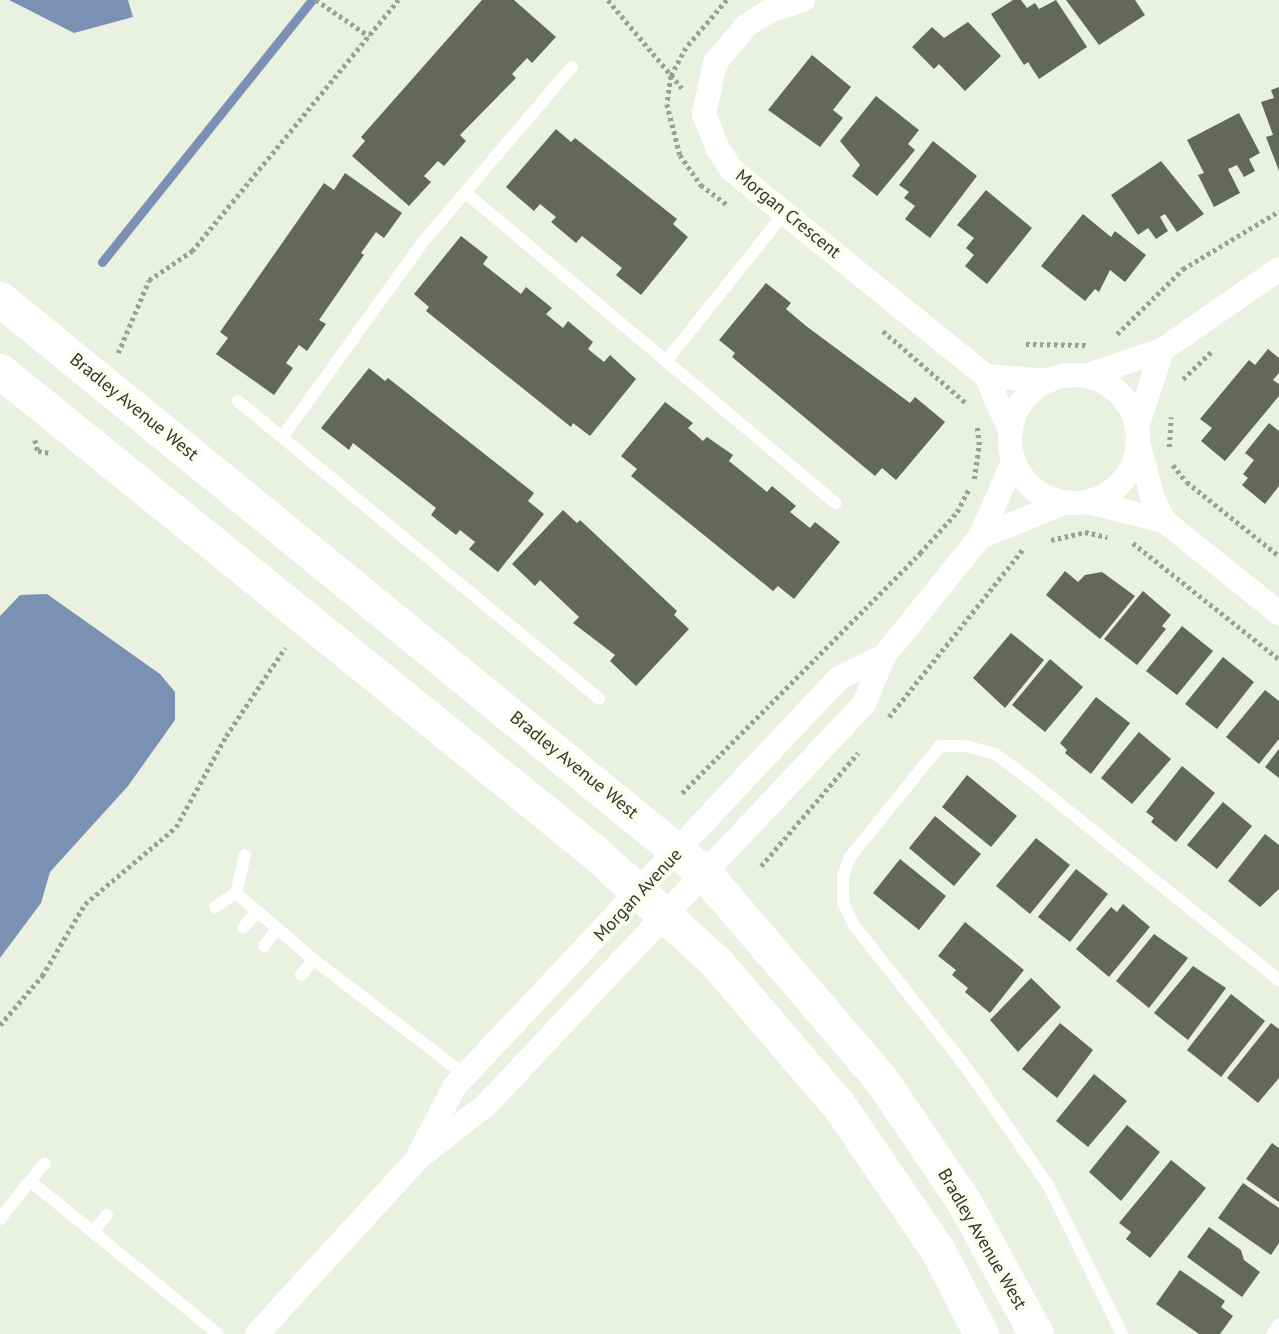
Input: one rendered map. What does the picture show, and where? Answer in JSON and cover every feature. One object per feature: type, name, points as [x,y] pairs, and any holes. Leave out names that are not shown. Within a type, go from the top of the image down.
[{"type":"main road","name":"Bradley Avenue West","points":[[0,299],[680,850],[705,874],[880,1078],[964,1202],[1035,1334]]},
{"type":"main road","points":[[0,371],[640,893],[715,961],[840,1107],[937,1249],[981,1334]]},
{"type":"street","points":[[704,114],[715,63],[727,46],[769,11],[803,0]]},
{"type":"street","name":"Morgan Crescent","points":[[704,114],[730,168],[986,376],[1011,433]]},
{"type":"street","points":[[986,376],[1050,380],[1085,376],[1161,350],[1279,270]]},
{"type":"street","points":[[1088,502],[1123,480],[1161,350]]},
{"type":"street","points":[[1085,376],[1119,393],[1138,435],[1152,496],[1164,521]]},
{"type":"street","points":[[1050,380],[1027,396],[1011,433],[1014,460],[1033,488],[1064,503],[1088,502],[1164,521],[1279,613]]},
{"type":"street","name":"Morgan Avenue","points":[[257,1334],[418,1158],[487,1104],[864,704],[884,656],[980,537],[1014,460]]},
{"type":"street","name":"Morgan Avenue","points":[[980,537],[1064,503]]},
{"type":"street","name":"Morgan Avenue","points":[[418,1158],[454,1087],[465,1075],[640,893],[839,678],[884,656]]},
{"type":"lane","points":[[283,436],[422,243],[467,194],[572,66]]},
{"type":"lane","points":[[467,194],[835,503]]},
{"type":"lane","points":[[666,361],[786,211]]},
{"type":"lane","points":[[238,401],[598,699]]},
{"type":"lane","points":[[1122,1334],[1048,1185],[950,1046],[854,925],[843,902],[842,876],[850,857],[940,746],[965,746],[995,754],[1279,980]]},
{"type":"lane","points":[[215,906],[236,893],[245,855]]},
{"type":"lane","points":[[236,893],[314,960],[465,1075]]},
{"type":"lane","points":[[243,928],[257,912]]},
{"type":"lane","points":[[264,946],[277,928]]},
{"type":"lane","points":[[301,975],[314,960]]},
{"type":"lane","points":[[0,1219],[45,1163]]},
{"type":"lane","points":[[30,1181],[218,1334]]},
{"type":"lane","points":[[93,1232],[107,1215]]},
{"type":"lane","points":[[1272,1334],[1279,1324]]},
{"type":"path","points":[[316,0],[369,36]]},
{"type":"path","points":[[118,353],[149,280],[192,251],[398,0]]},
{"type":"path","points":[[608,0],[704,114]]},
{"type":"path","points":[[727,0],[686,48],[671,76],[667,104],[680,155],[701,184],[766,236]]},
{"type":"path","points":[[1113,337],[1183,270],[1279,211]]},
{"type":"path","points":[[874,323],[960,394],[971,410]]},
{"type":"path","points":[[1180,388],[1184,376],[1221,343]]},
{"type":"path","points":[[1026,344],[1096,346]]},
{"type":"path","points":[[1173,411],[1169,459],[1186,482],[1279,556]]},
{"type":"path","points":[[682,793],[957,512],[974,479],[979,445],[976,418]]},
{"type":"path","points":[[34,434],[38,451],[57,455]]},
{"type":"path","points":[[1038,543],[1085,532],[1110,538]]},
{"type":"path","points":[[1122,541],[1135,543],[1279,659]]},
{"type":"path","points":[[883,725],[1026,545]]},
{"type":"path","points":[[0,1026],[42,976],[85,904],[176,827],[226,736],[285,648]]},
{"type":"path","points":[[761,866],[865,745]]},
{"type":"water","points":[[9,0],[128,0],[133,17],[74,33]]},
{"type":"water","points":[[47,594],[160,674],[175,692],[175,720],[128,786],[50,872],[41,903],[0,958],[0,616],[20,595]]},
{"type":"building","points":[[482,0],[514,0],[556,37],[532,63],[527,58],[512,74],[516,78],[460,135],[466,141],[444,166],[438,161],[424,176],[431,182],[409,206],[352,156],[365,141],[361,137]]},
{"type":"building","points":[[1013,0],[1021,0],[1027,8],[1035,3],[1039,9],[1056,0],[1087,47],[1039,79],[1028,62],[1024,65],[991,14]]},
{"type":"building","points":[[1066,0],[1135,0],[1145,15],[1099,45]]},
{"type":"building","points":[[968,22],[1001,56],[965,91],[939,64],[934,69],[912,47],[932,27],[944,38]]},
{"type":"building","points":[[812,55],[851,87],[833,110],[843,118],[820,147],[768,110]]},
{"type":"building","points":[[1279,87],[1279,171],[1266,137],[1273,135],[1261,102],[1274,98],[1271,90]]},
{"type":"building","points":[[876,96],[919,130],[908,144],[915,150],[877,196],[852,176],[860,165],[840,141]]},
{"type":"building","points":[[1239,113],[1260,153],[1249,159],[1255,171],[1244,177],[1237,165],[1228,169],[1240,193],[1214,207],[1198,175],[1204,173],[1187,140]]},
{"type":"building","points":[[556,129],[571,142],[575,138],[677,219],[673,224],[688,237],[641,295],[616,275],[622,268],[582,236],[576,243],[551,222],[556,217],[540,204],[534,211],[506,187]]},
{"type":"building","points":[[933,141],[977,176],[930,238],[905,219],[915,206],[904,198],[909,192],[899,185]]},
{"type":"building","points":[[1161,161],[1204,214],[1177,232],[1165,214],[1160,217],[1168,231],[1156,239],[1148,228],[1138,235],[1111,195]]},
{"type":"building","points":[[345,173],[402,213],[384,238],[376,232],[361,253],[364,255],[319,320],[326,324],[307,351],[299,345],[286,363],[293,368],[274,395],[216,354],[228,338],[220,332],[324,183],[334,190]]},
{"type":"building","points":[[986,190],[1032,228],[987,284],[965,266],[974,255],[966,248],[974,238],[957,225]]},
{"type":"building","points":[[1083,214],[1111,237],[1115,231],[1146,255],[1125,282],[1110,270],[1099,292],[1095,289],[1085,301],[1041,266]]},
{"type":"building","points":[[461,236],[488,257],[483,264],[521,294],[526,287],[552,308],[546,314],[563,328],[568,321],[593,342],[588,349],[604,362],[610,355],[636,379],[590,436],[573,423],[571,427],[426,311],[429,307],[414,294]]},
{"type":"building","points":[[766,283],[791,303],[786,309],[806,326],[910,403],[915,397],[945,422],[896,480],[882,468],[875,476],[732,357],[735,353],[719,340]]},
{"type":"building","points":[[1268,349],[1279,358],[1279,373],[1273,380],[1279,384],[1279,396],[1225,461],[1201,441],[1212,428],[1200,419],[1249,360],[1255,365]]},
{"type":"building","points":[[369,368],[385,381],[388,378],[534,493],[528,501],[544,514],[498,572],[469,549],[475,542],[460,530],[456,535],[431,515],[436,508],[353,443],[349,450],[321,428]]},
{"type":"building","points":[[665,402],[693,423],[688,428],[703,441],[707,437],[733,455],[729,461],[767,492],[772,486],[796,506],[790,512],[810,528],[815,522],[840,542],[794,599],[778,586],[773,591],[631,476],[637,469],[621,456]]},
{"type":"building","points":[[1269,423],[1279,431],[1279,486],[1265,504],[1242,485],[1248,478],[1243,474],[1254,460],[1245,453]]},
{"type":"building","points":[[563,510],[577,523],[580,520],[677,611],[674,615],[689,629],[636,686],[610,661],[615,655],[573,623],[579,617],[540,580],[535,586],[512,564]]},
{"type":"building","points":[[1065,571],[1078,582],[1085,575],[1102,572],[1135,596],[1100,639],[1046,595]]},
{"type":"building","points":[[1143,591],[1171,615],[1162,626],[1166,629],[1137,665],[1104,639]]},
{"type":"building","points":[[1182,626],[1213,651],[1177,695],[1146,671]]},
{"type":"building","points":[[1011,633],[1044,660],[1005,708],[973,678]]},
{"type":"building","points":[[1223,657],[1254,682],[1217,729],[1185,704]]},
{"type":"building","points":[[1050,659],[1083,687],[1045,732],[1012,705]]},
{"type":"building","points":[[1265,690],[1279,701],[1279,739],[1259,764],[1226,737]]},
{"type":"building","points":[[1096,697],[1130,723],[1091,774],[1065,753],[1067,750],[1060,743]]},
{"type":"building","points":[[1139,732],[1171,759],[1132,804],[1101,778]]},
{"type":"building","points":[[1279,749],[1279,778],[1265,767]]},
{"type":"building","points":[[1182,766],[1215,793],[1176,842],[1151,822],[1154,818],[1146,812]]},
{"type":"building","points":[[967,775],[1017,816],[991,847],[942,807]]},
{"type":"building","points":[[1223,802],[1252,826],[1217,869],[1187,845]]},
{"type":"building","points":[[935,816],[981,854],[954,886],[909,848]]},
{"type":"building","points":[[1265,834],[1279,845],[1279,889],[1260,907],[1228,881]]},
{"type":"building","points":[[1036,838],[1070,865],[1030,914],[996,886]]},
{"type":"building","points":[[900,859],[946,896],[919,930],[873,893]]},
{"type":"building","points":[[1076,869],[1108,894],[1070,942],[1038,917]]},
{"type":"building","points":[[1123,904],[1150,927],[1109,977],[1076,949],[1111,907],[1117,912]]},
{"type":"building","points":[[965,922],[1024,970],[990,1013],[965,992],[968,988],[952,975],[956,970],[938,956]]},
{"type":"building","points":[[1154,934],[1188,958],[1149,1008],[1116,981]]},
{"type":"building","points":[[1193,966],[1226,988],[1188,1040],[1154,1013]]},
{"type":"building","points":[[1031,978],[1061,1007],[1018,1052],[990,1020]]},
{"type":"building","points":[[1231,994],[1265,1021],[1221,1077],[1187,1050]]},
{"type":"building","points":[[1060,1023],[1093,1050],[1057,1098],[1022,1069]]},
{"type":"building","points":[[1271,1023],[1279,1029],[1279,1078],[1258,1103],[1227,1078]]},
{"type":"building","points":[[1094,1074],[1127,1101],[1088,1147],[1056,1121]]},
{"type":"building","points":[[1127,1125],[1160,1152],[1121,1201],[1089,1172]]},
{"type":"building","points":[[1272,1143],[1279,1148],[1279,1202],[1246,1179]]},
{"type":"building","points":[[1171,1160],[1206,1188],[1150,1258],[1126,1239],[1131,1232],[1119,1223]]},
{"type":"building","points":[[1243,1183],[1279,1208],[1279,1243],[1271,1255],[1218,1218]]},
{"type":"building","points":[[1209,1227],[1241,1250],[1244,1260],[1260,1272],[1242,1297],[1187,1257]]},
{"type":"building","points":[[1180,1270],[1225,1301],[1221,1307],[1233,1316],[1220,1334],[1199,1334],[1156,1304]]},
{"type":"waterway","points":[[102,262],[312,0]]}]
